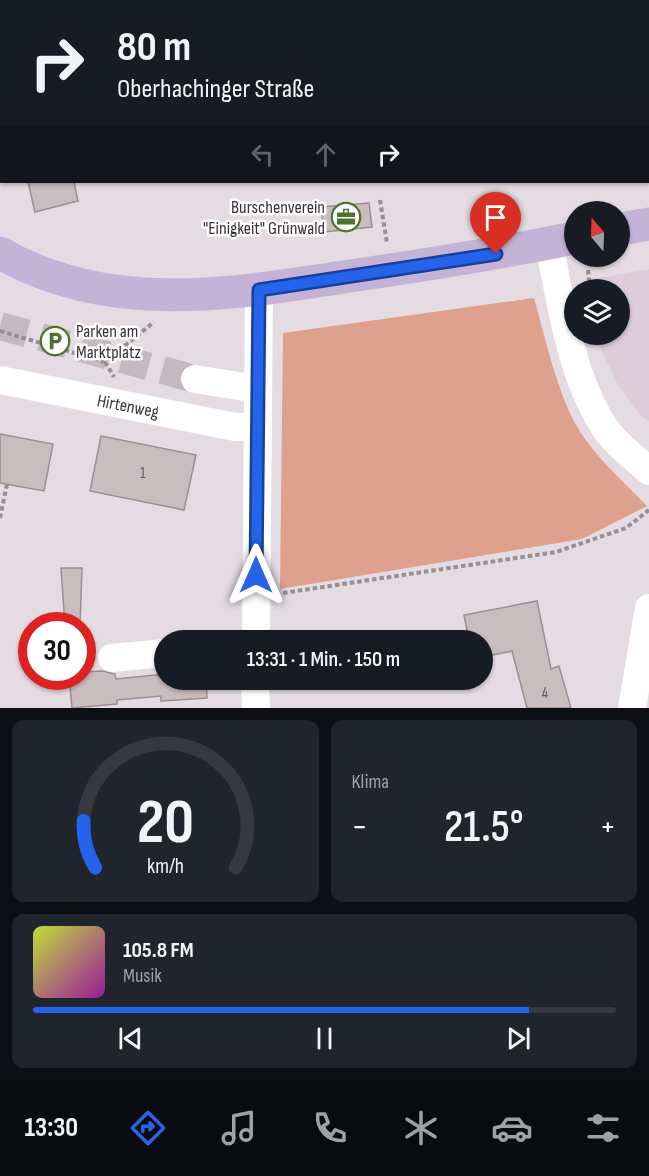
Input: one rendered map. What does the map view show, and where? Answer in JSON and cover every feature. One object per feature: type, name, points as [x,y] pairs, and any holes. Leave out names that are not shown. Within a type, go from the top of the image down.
[{"type":"main road","points":[[630,228],[649,224]]},
{"type":"main road","points":[[0,253],[42,272],[111,292],[193,296],[259,290],[456,261],[562,241]]},
{"type":"street","points":[[562,241],[571,344],[585,391],[604,427],[649,471]]},
{"type":"street","points":[[256,630],[259,290]]},
{"type":"street","points":[[195,379],[257,389]]},
{"type":"street","name":"Hirtenweg","points":[[0,380],[235,427],[256,427]]},
{"type":"street","points":[[632,708],[649,608]]},
{"type":"street","points":[[112,658],[154,654]]},
{"type":"street","points":[[255,690],[256,708]]},
{"type":"path","points":[[380,200],[386,236]]},
{"type":"path","points":[[588,270],[589,279]]},
{"type":"path","points":[[0,331],[105,362],[155,321]]},
{"type":"path","points":[[0,518],[7,484]]},
{"type":"path","points":[[256,597],[556,552],[626,528],[649,510]]},
{"type":"shaded area","points":[[649,269],[649,421],[640,415],[618,385],[599,345],[630,345],[630,279],[593,279]]},
{"type":"shaded area","points":[[534,298],[558,384],[571,416],[602,460],[647,506],[582,539],[280,589],[283,333]]},
{"type":"building","points":[[28,183],[74,183],[78,201],[35,212]]},
{"type":"building","name":"Burschenverein \"Einigkeit\" Grünwald","points":[[369,203],[372,227],[324,232],[321,207]]},
{"type":"building","points":[[0,434],[53,444],[44,491],[0,483]]},
{"type":"building","points":[[101,436],[196,455],[184,510],[90,491]]},
{"type":"building","points":[[61,568],[82,568],[80,612],[64,612]]},
{"type":"building","points":[[537,601],[551,669],[559,666],[571,708],[527,708],[512,651],[493,655],[493,630],[467,630],[464,615]]},
{"type":"building","points":[[96,671],[115,674],[116,679],[154,675],[154,690],[207,690],[207,698],[161,701],[161,696],[117,700],[117,704],[72,708],[70,690],[96,690]]},
{"type":"tunnel","points":[[0,326],[195,379]]},
{"type":"place","name":"Burschenverein \"Einigkeit\" Grünwald","points":[[346,217]]},
{"type":"place","name":"Parken am Marktplatz","points":[[55,341]]},
{"type":"route","points":[[256,575],[259,290],[496,254]]}]
